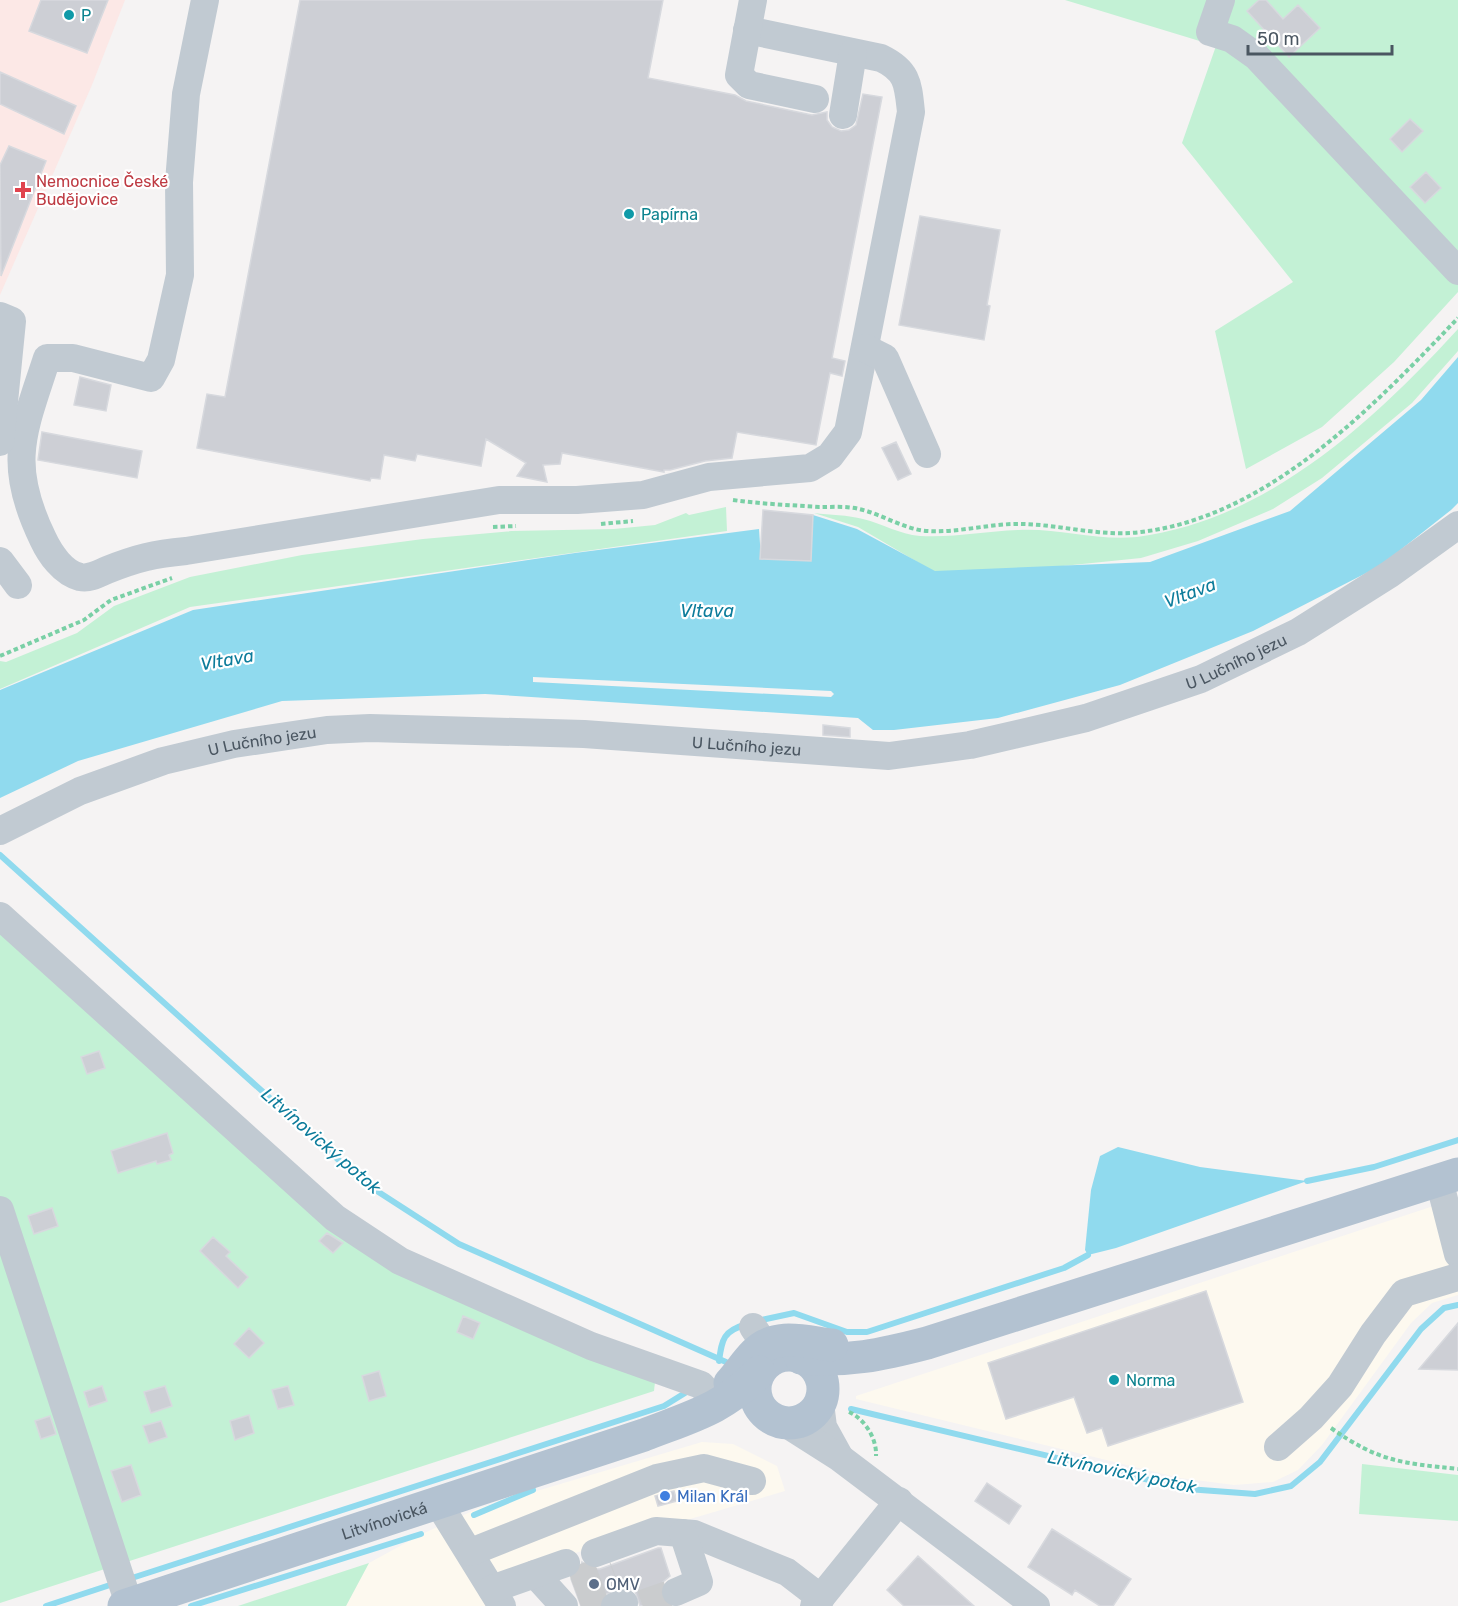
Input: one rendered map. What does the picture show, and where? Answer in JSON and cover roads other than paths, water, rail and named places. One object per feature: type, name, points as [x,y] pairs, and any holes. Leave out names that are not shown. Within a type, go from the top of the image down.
[{"type":"main road","points":[[759,1348],[773,1359],[782,1356],[832,1361],[869,1358],[927,1344],[1448,1177]]},
{"type":"main road","points":[[644,1435],[711,1397],[730,1383],[759,1348],[785,1340],[850,1346],[927,1344]]},
{"type":"main road","points":[[759,1348],[754,1391],[756,1401],[776,1420],[802,1420],[927,1344]]},
{"type":"main road","name":"Litvínovická","points":[[126,1605],[437,1501],[644,1435],[716,1407],[743,1389],[759,1348]]},
{"type":"main road","points":[[801,1358],[815,1368],[831,1403]]},
{"type":"main road","name":"Litvínovická","points":[[644,1435],[735,1417],[776,1420]]},
{"type":"street","points":[[205,0],[186,94],[179,182],[180,275],[161,360],[151,378],[73,358],[47,358],[22,438],[21,478],[32,518],[46,546],[70,573],[82,577],[94,576],[143,555],[198,549],[499,500],[577,500],[644,495],[709,477],[810,468],[830,456],[848,432],[865,348],[911,112],[906,78],[896,65],[881,58],[747,30]]},
{"type":"street","points":[[753,0],[739,75],[749,85],[815,99]]},
{"type":"street","points":[[1221,0],[1210,32],[1233,39],[1256,56],[1458,271]]},
{"type":"street","points":[[843,115],[853,53]]},
{"type":"street","points":[[0,316],[12,321],[0,442]]},
{"type":"street","points":[[865,348],[885,358],[927,454]]},
{"type":"street","name":"U Lučního jezu","points":[[5,828],[80,791],[163,761],[244,742],[327,730],[370,728],[584,734],[889,756],[969,746],[1086,718],[1201,679],[1298,632],[1390,574],[1458,525]]},
{"type":"street","points":[[0,561],[18,585]]},
{"type":"street","points":[[0,916],[335,1218],[400,1261],[591,1346],[701,1385],[711,1397]]},
{"type":"street","points":[[1448,1177],[1458,1254]]},
{"type":"street","points":[[0,1210],[126,1605]]},
{"type":"street","points":[[1278,1447],[1311,1418],[1340,1386],[1404,1293],[1458,1277]]},
{"type":"street","points":[[831,1403],[823,1427],[840,1458]]},
{"type":"street","points":[[776,1420],[840,1458],[1036,1606]]},
{"type":"street","points":[[471,1552],[657,1478],[704,1468],[752,1481]]},
{"type":"street","points":[[437,1501],[471,1552],[497,1597],[562,1589]]},
{"type":"street","points":[[603,1555],[656,1531],[683,1533],[703,1538],[787,1572],[818,1602],[899,1501]]},
{"type":"street","points":[[676,1592],[699,1582],[683,1533]]},
{"type":"water","name":"Vltava","points":[[1458,357],[1458,503],[1451,510],[1380,566],[1253,631],[1120,685],[998,718],[894,730],[873,730],[858,718],[485,694],[282,701],[78,761],[0,798],[0,690],[193,610],[575,553],[759,529],[761,559],[811,561],[813,515],[857,529],[935,571],[1150,562],[1290,511],[1421,400]],"holes":[[[533,677],[831,691],[834,694],[831,697],[533,682]]]},
{"type":"water","points":[[1118,1147],[1200,1167],[1307,1181],[1116,1248],[1088,1255],[1085,1250],[1091,1190],[1100,1156]]},
{"type":"waterway","name":"Litvínovický potok","points":[[0,855],[363,1182],[459,1244],[726,1362]]},
{"type":"waterway","points":[[1307,1181],[1374,1167],[1458,1140]]},
{"type":"waterway","points":[[757,1321],[794,1313],[847,1332],[867,1332],[1064,1268],[1088,1255]]},
{"type":"waterway","name":"Litvínovický potok","points":[[851,1409],[1187,1489],[1255,1494],[1291,1486],[1320,1462],[1421,1329],[1444,1308],[1458,1305]]},
{"type":"waterway","points":[[719,1361],[721,1347],[728,1333],[747,1324]]},
{"type":"waterway","points":[[135,1577],[664,1406],[685,1393]]},
{"type":"waterway","points":[[474,1515],[533,1490],[531,1484]]},
{"type":"waterway","points":[[191,1606],[421,1534]]},
{"type":"waterway","points":[[46,1606],[110,1585]]},
{"type":"tunnel","points":[[572,1582],[612,1567]]},
{"type":"tunnel","points":[[579,1601],[619,1587]]},
{"type":"tunnel","points":[[642,1604],[676,1592]]},
{"type":"place","name":"P","points":[[69,15]]},
{"type":"place","name":"Nemocnice České Budějovice","points":[[23,190]]},
{"type":"place","name":"Papírna","points":[[629,214]]},
{"type":"place","name":"Norma","points":[[1114,1380]]},
{"type":"place","name":"Milan Král","points":[[665,1496]]},
{"type":"place","name":"OMV","points":[[594,1584]]}]
